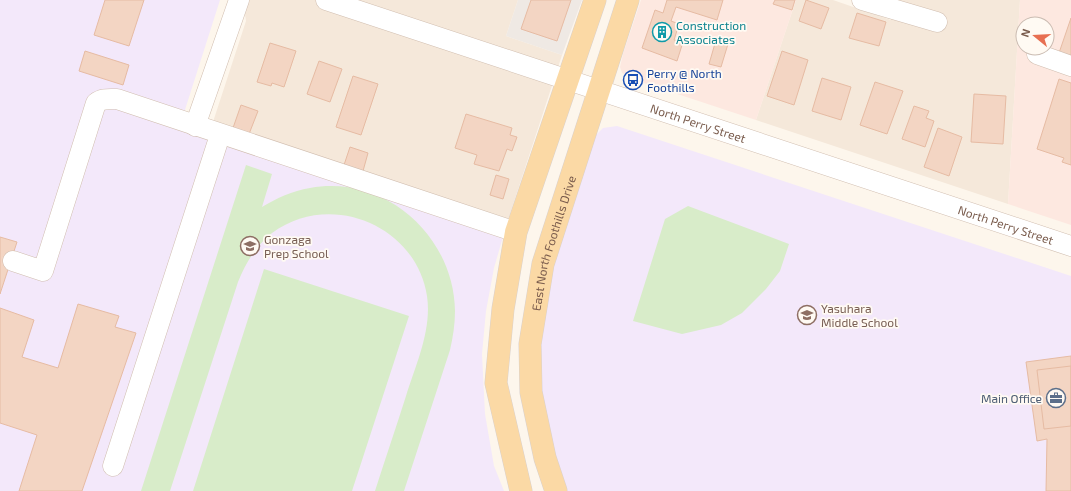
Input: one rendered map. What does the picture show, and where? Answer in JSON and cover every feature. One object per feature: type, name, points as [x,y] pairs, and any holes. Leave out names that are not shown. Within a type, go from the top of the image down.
[{"type":"main road","points":[[521,491],[496,382],[503,310],[516,232],[595,0]]},
{"type":"main road","name":"East North Foothills Drive","points":[[556,491],[545,458],[531,392],[530,344],[543,264],[628,0]]},
{"type":"street","points":[[195,126],[239,0]]},
{"type":"street","name":"North Perry Street","points":[[326,0],[1071,246]]},
{"type":"street","points":[[862,0],[937,22]]},
{"type":"street","points":[[1043,56],[1071,66]]},
{"type":"street","points":[[13,261],[43,271],[96,103],[100,100],[117,99],[220,135],[516,232]]},
{"type":"street","points":[[113,466],[220,135]]},
{"type":"shaded area","name":"Gonzaga Prep School","points":[[0,0],[220,0],[183,116],[507,223],[494,268],[486,311],[482,354],[485,414],[494,466],[504,491],[0,491]]},
{"type":"shaded area","points":[[243,0],[518,0],[506,36],[562,55],[507,223],[212,125],[246,21]]},
{"type":"shaded area","points":[[518,0],[582,0],[562,55],[506,36]]},
{"type":"shaded area","points":[[641,0],[796,0],[756,120],[635,80],[622,73],[620,67],[623,54]]},
{"type":"shaded area","points":[[796,0],[833,0],[891,20],[898,0],[1020,0],[1019,16],[1015,16],[1015,56],[1017,56],[1008,204],[756,120]]},
{"type":"shaded area","points":[[1020,0],[1071,0],[1071,225],[1008,204],[1017,56],[1055,56],[1055,16],[1019,16]]},
{"type":"shaded area","name":"Yasuhara Middle School","points":[[617,126],[1071,276],[1071,491],[562,491],[555,471],[539,374],[544,297],[595,136],[603,128]]},
{"type":"green space","points":[[246,165],[272,174],[262,207],[285,195],[310,188],[338,186],[364,191],[389,201],[410,216],[428,235],[442,258],[452,284],[455,311],[453,335],[450,350],[404,491],[375,491],[425,334],[428,309],[427,296],[420,271],[406,250],[388,234],[367,222],[344,215],[319,215],[295,220],[272,233],[261,243],[252,255],[238,282],[170,491],[141,491]]},
{"type":"green space","points":[[688,206],[789,244],[780,271],[766,289],[742,313],[721,325],[682,334],[633,321],[665,219]]},
{"type":"green space","points":[[264,269],[409,316],[352,491],[193,491]]},
{"type":"building","points":[[105,0],[144,0],[129,46],[94,35]]},
{"type":"building","points":[[531,0],[571,0],[557,41],[521,29]]},
{"type":"building","name":"Construction Associates","points":[[667,0],[723,0],[717,20],[676,7],[671,21],[679,24],[674,40],[683,42],[677,61],[642,48],[655,10],[663,13]]},
{"type":"building","points":[[775,0],[795,0],[792,10],[773,4]]},
{"type":"building","points":[[806,0],[829,8],[821,29],[799,21]]},
{"type":"building","points":[[857,13],[886,22],[879,46],[849,38]]},
{"type":"building","points":[[1071,18],[1071,57],[1059,53]]},
{"type":"building","points":[[716,40],[728,44],[721,67],[709,64]]},
{"type":"building","points":[[270,43],[296,51],[284,87],[272,83],[271,86],[257,82]]},
{"type":"building","points":[[85,51],[129,65],[123,85],[79,71]]},
{"type":"building","points":[[782,51],[808,60],[794,105],[767,96]]},
{"type":"building","points":[[319,61],[342,69],[330,102],[307,94]]},
{"type":"building","points":[[353,76],[378,84],[361,135],[336,127]]},
{"type":"building","points":[[822,78],[851,87],[841,120],[812,111]]},
{"type":"building","points":[[1059,79],[1071,83],[1071,165],[1062,162],[1064,158],[1037,149]]},
{"type":"building","points":[[875,82],[903,91],[887,134],[860,125]]},
{"type":"building","points":[[974,94],[1006,96],[1003,144],[971,142]]},
{"type":"building","points":[[241,105],[258,111],[249,134],[233,128]]},
{"type":"building","points":[[914,106],[929,111],[926,118],[934,121],[925,147],[902,139]]},
{"type":"building","points":[[466,114],[512,128],[510,135],[517,137],[512,151],[507,149],[499,171],[474,164],[477,155],[455,148]]},
{"type":"building","points":[[938,128],[962,137],[949,176],[924,167]]},
{"type":"building","points":[[350,147],[368,153],[363,171],[344,165]]},
{"type":"building","points":[[496,175],[509,179],[503,199],[490,195]]},
{"type":"building","points":[[0,237],[17,242],[0,294]]},
{"type":"building","points":[[78,304],[119,316],[115,327],[136,333],[82,491],[19,491],[37,435],[0,423],[0,308],[34,320],[22,357],[58,368]]},
{"type":"building","points":[[1071,356],[1071,491],[1046,491],[1047,439],[1037,441],[1026,362]]},
{"type":"building","name":"Main Office","points":[[1071,366],[1071,426],[1044,429],[1037,370]]},
{"type":"place","name":"Construction Associates","points":[[662,32]]},
{"type":"place","name":"Perry @ North Foothills","points":[[633,80]]},
{"type":"place","name":"Gonzaga Prep School","points":[[250,246]]},
{"type":"place","name":"Yasuhara Middle School","points":[[807,315]]},
{"type":"place","name":"Main Office","points":[[1056,398]]}]
